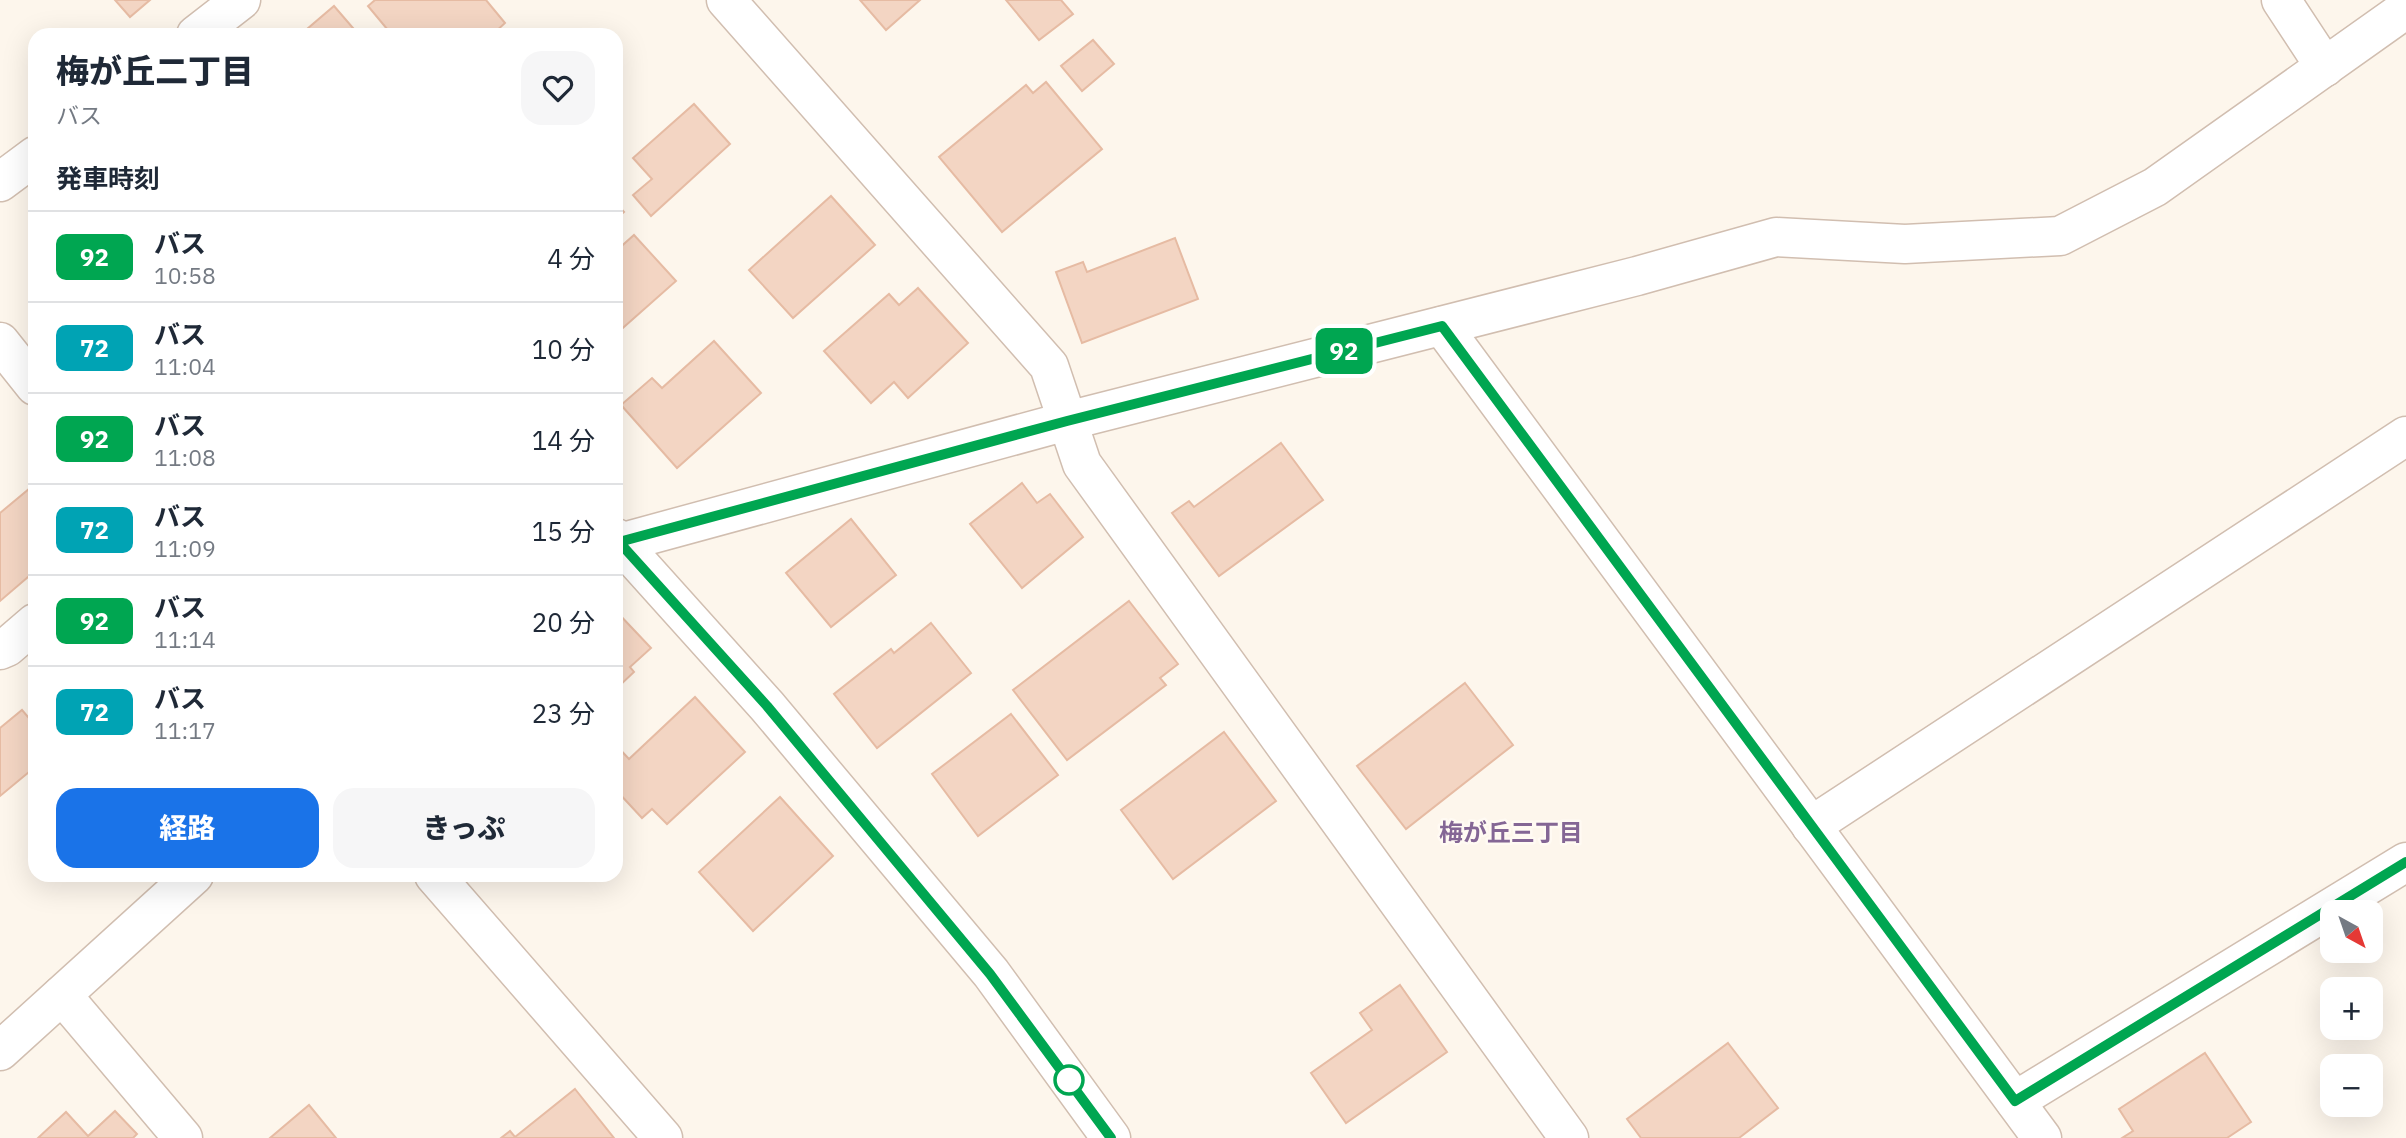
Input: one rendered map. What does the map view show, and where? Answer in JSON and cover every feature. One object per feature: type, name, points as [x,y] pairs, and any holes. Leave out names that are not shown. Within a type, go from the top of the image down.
[{"type":"street","points":[[205,28],[241,0]]},
{"type":"street","points":[[726,0],[1049,366],[1082,464],[1569,1138]]},
{"type":"street","points":[[2281,0],[2325,67]]},
{"type":"street","points":[[623,539],[1776,237],[1905,244],[2060,236],[2155,187],[2406,9]]},
{"type":"street","points":[[0,183],[28,161]]},
{"type":"street","points":[[1442,326],[2042,1138]]},
{"type":"street","points":[[0,342],[28,377]]},
{"type":"street","points":[[1811,826],[2406,436]]},
{"type":"street","points":[[623,548],[767,706],[982,963],[1111,1138]]},
{"type":"street","points":[[0,650],[28,629]]},
{"type":"street","points":[[2015,1101],[2406,862]]},
{"type":"street","points":[[0,1051],[186,882]]},
{"type":"street","points":[[440,882],[663,1138]]},
{"type":"street","points":[[62,995],[183,1138]]},
{"type":"building","points":[[115,0],[150,0],[130,17]]},
{"type":"building","points":[[375,0],[486,0],[505,23],[500,28],[386,28],[368,6]]},
{"type":"building","points":[[860,0],[920,0],[886,30]]},
{"type":"building","points":[[1006,0],[1061,0],[1073,14],[1039,40]]},
{"type":"building","points":[[334,6],[353,28],[308,28]]},
{"type":"building","points":[[1093,40],[1114,64],[1082,91],[1061,66]]},
{"type":"building","points":[[1046,82],[1102,149],[1002,232],[939,157],[1026,85],[1033,93]]},
{"type":"building","points":[[694,104],[730,144],[651,216],[633,195],[652,179],[633,158]]},
{"type":"building","points":[[831,196],[875,245],[793,318],[749,270]]},
{"type":"building","points":[[634,235],[676,281],[623,328],[623,245]]},
{"type":"building","points":[[1175,238],[1198,299],[1082,343],[1056,272],[1083,262],[1087,272]]},
{"type":"building","points":[[918,288],[968,343],[908,398],[894,382],[871,403],[824,351],[889,294],[899,305]]},
{"type":"building","points":[[714,341],[761,393],[677,468],[623,407],[623,403],[652,378],[662,388]]},
{"type":"building","points":[[1281,443],[1323,500],[1219,576],[1172,513],[1189,501],[1194,507]]},
{"type":"building","points":[[1022,483],[1037,503],[1050,494],[1083,537],[1022,588],[970,524]]},
{"type":"building","points":[[28,490],[28,577],[0,601],[0,513]]},
{"type":"building","points":[[851,519],[896,575],[831,627],[786,573]]},
{"type":"building","points":[[1129,601],[1178,664],[1160,678],[1166,685],[1067,760],[1013,690]]},
{"type":"building","points":[[623,618],[651,648],[630,667],[634,672],[623,682]]},
{"type":"building","points":[[931,623],[971,673],[877,748],[834,694],[891,649],[894,653]]},
{"type":"building","points":[[1465,683],[1513,745],[1406,829],[1357,766]]},
{"type":"building","points":[[695,697],[745,752],[667,824],[652,809],[642,818],[623,798],[623,753],[629,759]]},
{"type":"building","points":[[22,710],[28,717],[28,773],[0,796],[0,728]]},
{"type":"building","points":[[1011,714],[1058,775],[978,836],[932,774]]},
{"type":"building","points":[[1224,732],[1276,801],[1173,879],[1121,810]]},
{"type":"building","points":[[780,797],[833,856],[753,931],[699,872]]},
{"type":"building","points":[[1400,985],[1447,1052],[1346,1123],[1311,1073],[1372,1030],[1360,1013]]},
{"type":"building","points":[[1728,1043],[1778,1108],[1739,1138],[1641,1138],[1627,1119]]},
{"type":"building","points":[[2205,1053],[2251,1122],[2227,1138],[2122,1138],[2133,1131],[2119,1109]]},
{"type":"building","points":[[575,1089],[614,1138],[501,1138],[510,1131],[515,1137]]},
{"type":"building","points":[[309,1105],[336,1138],[270,1138]]},
{"type":"building","points":[[115,1111],[137,1134],[133,1138],[38,1138],[66,1112],[88,1136]]},
{"type":"bus line","name":"92","points":[[623,541],[1067,421],[1442,326],[2015,1101],[2406,862]]},
{"type":"bus line","name":"92","points":[[623,546],[767,706],[990,974],[1111,1138]]},
{"type":"district","name":"梅が丘三丁目","points":[[1511,832]]}]
